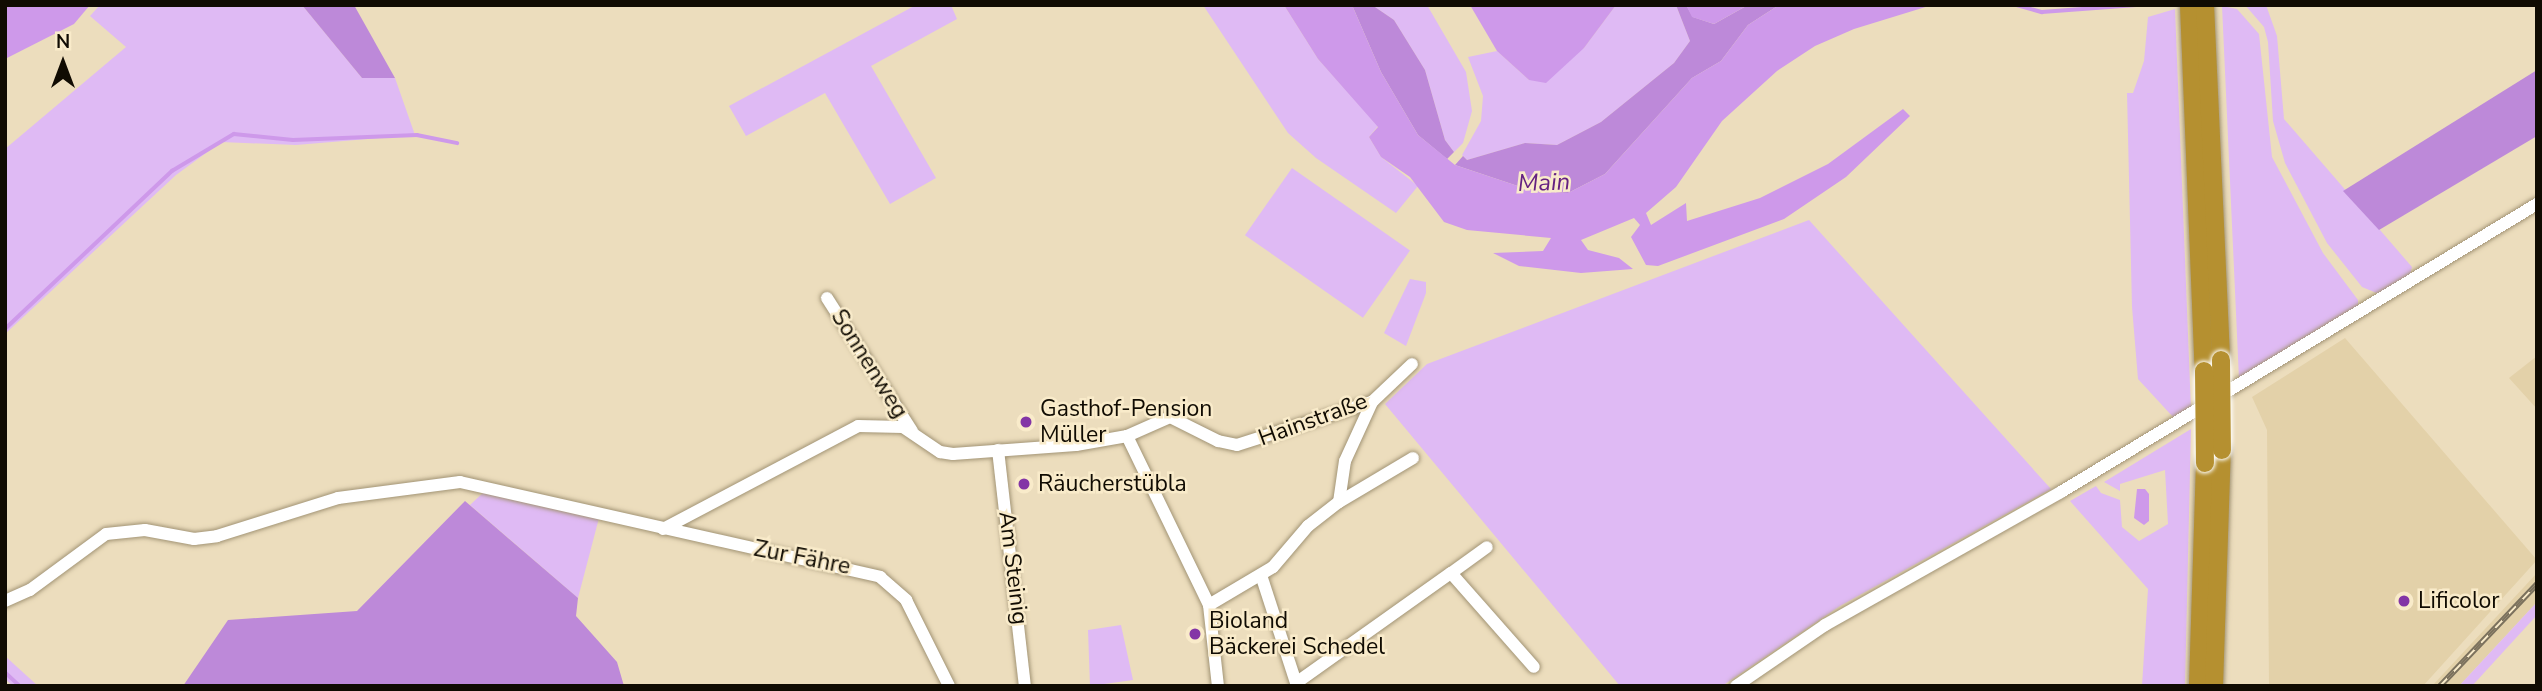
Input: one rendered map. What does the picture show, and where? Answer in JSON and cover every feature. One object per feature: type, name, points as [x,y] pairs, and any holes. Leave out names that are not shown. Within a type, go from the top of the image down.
[{"type":"highway","points":[[2189,5],[2199,40],[2221,360],[2214,686]]},
{"type":"highway","points":[[2198,686],[2205,463],[2199,40],[2204,5]]},
{"type":"street","points":[[1737,686],[1825,625],[2061,492],[2537,205]]},
{"type":"street","name":"Sonnenweg","points":[[827,298],[912,431]]},
{"type":"street","name":"Hainstraße","points":[[912,431],[945,453],[1127,436],[1170,417],[1218,441],[1237,444],[1372,402],[1412,364]]},
{"type":"street","points":[[1339,502],[1345,461],[1372,402]]},
{"type":"street","points":[[663,529],[858,426],[883,423],[912,431]]},
{"type":"street","points":[[1127,436],[1209,605],[1214,682]]},
{"type":"street","name":"Am Steinig","points":[[998,450],[1025,686]]},
{"type":"street","points":[[1209,605],[1261,575],[1287,553],[1308,526],[1339,502],[1413,458]]},
{"type":"street","name":"Zur Fähre","points":[[5,601],[30,590],[106,534],[145,530],[194,540],[218,536],[338,498],[416,484],[466,483],[880,577],[906,600],[949,686]]},
{"type":"street","points":[[1261,575],[1297,684],[1487,547]]},
{"type":"street","points":[[1451,573],[1534,667]]},
{"type":"shaded area","points":[[5,5],[90,5],[74,24],[5,59]]},
{"type":"shaded area","points":[[100,5],[302,5],[362,78],[395,78],[415,135],[296,145],[221,142],[176,175],[5,334],[5,149],[126,47],[90,16]]},
{"type":"shaded area","points":[[302,5],[354,5],[395,78],[362,78]]},
{"type":"shaded area","points":[[916,5],[951,5],[957,19],[871,66],[936,178],[890,204],[825,93],[746,136],[729,106]]},
{"type":"shaded area","points":[[1203,5],[1284,5],[1318,59],[1378,126],[1369,137],[1381,157],[1418,186],[1396,213],[1316,158],[1288,133]]},
{"type":"shaded area","points":[[1284,5],[1352,5],[1381,72],[1418,135],[1455,165],[1533,191],[1568,193],[1605,174],[1692,78],[1721,61],[1748,25],[1779,5],[1932,5],[1854,29],[1815,46],[1777,71],[1722,121],[1676,187],[1646,213],[1651,225],[1686,203],[1687,221],[1760,198],[1828,164],[1903,109],[1910,116],[1846,177],[1784,219],[1658,266],[1646,265],[1631,237],[1640,225],[1634,218],[1581,240],[1588,250],[1619,258],[1633,269],[1581,273],[1519,266],[1493,253],[1543,251],[1551,238],[1467,230],[1444,222],[1410,177],[1381,157],[1369,137],[1378,127],[1318,59]]},
{"type":"shaded area","points":[[1352,5],[1372,5],[1394,20],[1425,70],[1445,140],[1454,152],[1447,159],[1418,135],[1381,72]]},
{"type":"shaded area","points":[[1372,5],[1427,5],[1466,72],[1472,111],[1463,143],[1454,152],[1445,140],[1425,70],[1394,20]]},
{"type":"shaded area","points":[[1470,5],[1616,5],[1584,48],[1546,83],[1529,80],[1497,51]]},
{"type":"shaded area","points":[[1616,5],[1676,5],[1690,41],[1674,63],[1601,122],[1557,145],[1525,143],[1467,160],[1462,155],[1481,121],[1483,96],[1468,57],[1497,51],[1529,80],[1584,48]]},
{"type":"shaded area","points":[[1676,5],[1686,5],[1693,17],[1714,24],[1748,5],[1779,5],[1748,25],[1721,61],[1692,78],[1605,174],[1568,193],[1533,191],[1455,165],[1463,156],[1467,160],[1525,143],[1557,145],[1601,122],[1674,63],[1690,41]]},
{"type":"shaded area","points":[[1686,5],[1748,5],[1714,24],[1692,17]]},
{"type":"shaded area","points":[[2245,5],[2266,5],[2277,36],[2284,119],[2412,267],[2410,275],[2379,294],[2362,287],[2327,243],[2285,163],[2273,121],[2268,42],[2264,27]]},
{"type":"shaded area","points":[[2222,6],[2237,9],[2259,34],[2272,157],[2323,253],[2358,300],[2358,306],[2239,379]]},
{"type":"shaded area","points":[[2175,9],[2191,409],[2173,417],[2138,379],[2132,307],[2127,93],[2133,93],[2144,61],[2148,17]]},
{"type":"shaded area","points":[[2537,70],[2537,136],[2379,230],[2343,191]]},
{"type":"shaded area","points":[[1292,168],[1410,251],[1363,318],[1245,235]]},
{"type":"shaded area","points":[[1809,220],[2051,489],[1840,606],[1722,686],[1620,686],[1385,404],[1427,364]]},
{"type":"shaded area","points":[[1410,279],[1426,282],[1426,293],[1406,346],[1384,333]]},
{"type":"shaded area","points":[[2345,338],[2537,560],[2423,686],[2269,686],[2267,430],[2252,397]]},
{"type":"shaded area","points":[[2537,356],[2537,409],[2509,378]]},
{"type":"shaded area","points":[[2191,429],[2185,686],[2142,686],[2148,589],[2070,501],[2096,486],[2101,493],[2120,500],[2122,527],[2139,541],[2168,524],[2165,470],[2120,484],[2120,491],[2104,482]]},
{"type":"shaded area","points":[[2137,489],[2145,489],[2149,494],[2149,521],[2144,525],[2134,518]]},
{"type":"shaded area","points":[[486,490],[599,518],[578,598],[470,505]]},
{"type":"shaded area","points":[[465,501],[578,598],[576,616],[617,662],[624,686],[183,686],[228,620],[357,611]]},
{"type":"shaded area","points":[[2537,573],[2537,602],[2459,686],[2432,686]]},
{"type":"shaded area","points":[[2537,602],[2537,615],[2472,686],[2459,686]]},
{"type":"shaded area","points":[[1121,625],[1133,680],[1090,686],[1088,630]]},
{"type":"shaded area","points":[[5,656],[38,686],[13,686],[5,679]]},
{"type":"waterway","points":[[2017,5],[2042,12],[2136,5]]},
{"type":"waterway","points":[[5,329],[172,171],[234,134],[293,140],[417,135],[457,143]]},
{"type":"waterway","points":[[5,672],[20,686]]},
{"type":"railway","points":[[2440,686],[2537,584]]},
{"type":"place","name":"Gasthof-Pension Müller","points":[[1026,422]]},
{"type":"place","name":"Räucherstübla","points":[[1024,484]]},
{"type":"place","name":"Lificolor","points":[[2404,601]]},
{"type":"place","name":"Bioland Bäckerei Schedel","points":[[1195,634]]},
{"type":"water label","name":"Main","points":[[1544,183]]}]
